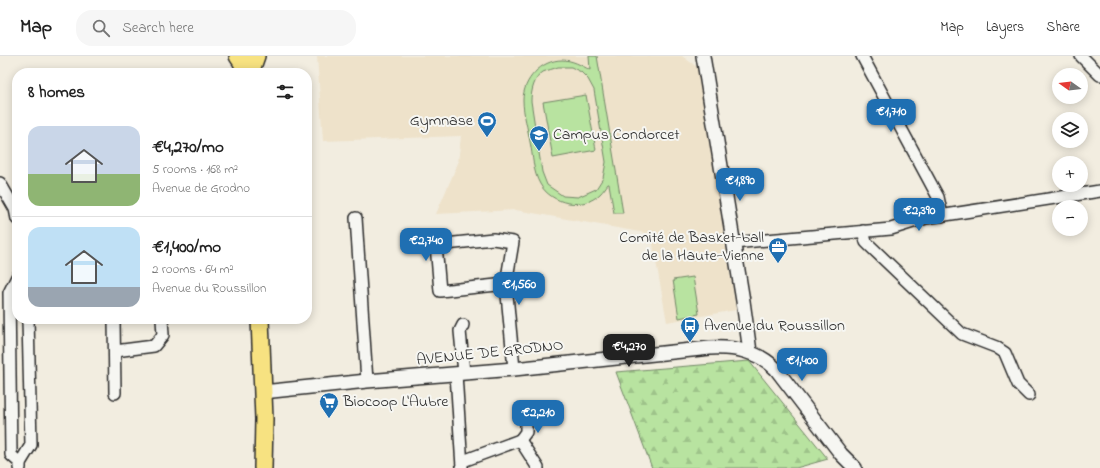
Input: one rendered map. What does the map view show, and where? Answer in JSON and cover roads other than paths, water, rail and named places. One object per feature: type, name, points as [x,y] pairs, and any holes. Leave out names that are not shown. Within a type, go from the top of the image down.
[{"type":"main road","points":[[238,56],[244,68]]},
{"type":"main road","points":[[252,68],[256,56]]},
{"type":"main road","points":[[260,324],[263,392],[262,468]]},
{"type":"street","points":[[703,56],[750,352],[765,359],[776,369],[841,454],[855,468]]},
{"type":"street","points":[[862,56],[940,202],[942,216]]},
{"type":"street","points":[[1081,56],[1100,76]]},
{"type":"street","points":[[0,183],[12,204]]},
{"type":"street","points":[[733,243],[890,229],[926,218],[1100,191]]},
{"type":"street","points":[[356,218],[367,381]]},
{"type":"street","points":[[863,231],[866,242],[962,334],[996,347],[1005,353],[1018,384],[1029,395]]},
{"type":"street","points":[[506,284],[440,291],[436,245],[493,239],[513,242],[506,284],[514,368]]},
{"type":"street","points":[[12,287],[9,293],[11,455],[20,465],[31,445],[28,324]]},
{"type":"street","points":[[114,324],[115,393]]},
{"type":"street","points":[[115,351],[154,346],[164,336],[163,324]]},
{"type":"street","points":[[463,325],[460,332],[462,464],[520,440],[526,432],[526,418]]},
{"type":"street","name":"AVENUE DE GRODNO","points":[[263,392],[721,347],[740,349],[750,352]]},
{"type":"street","points":[[520,440],[538,468]]},
{"type":"place","name":"Gymnase","points":[[487,138]]},
{"type":"place","name":"Campus Condorcet","points":[[539,152]]},
{"type":"place","name":"Comité de Basket-ball de la Haute-Vienne","points":[[778,264]]},
{"type":"place","name":"Avenue du Roussillon","points":[[690,343]]},
{"type":"place","name":"Biocoop L'Aubre","points":[[329,419]]}]
